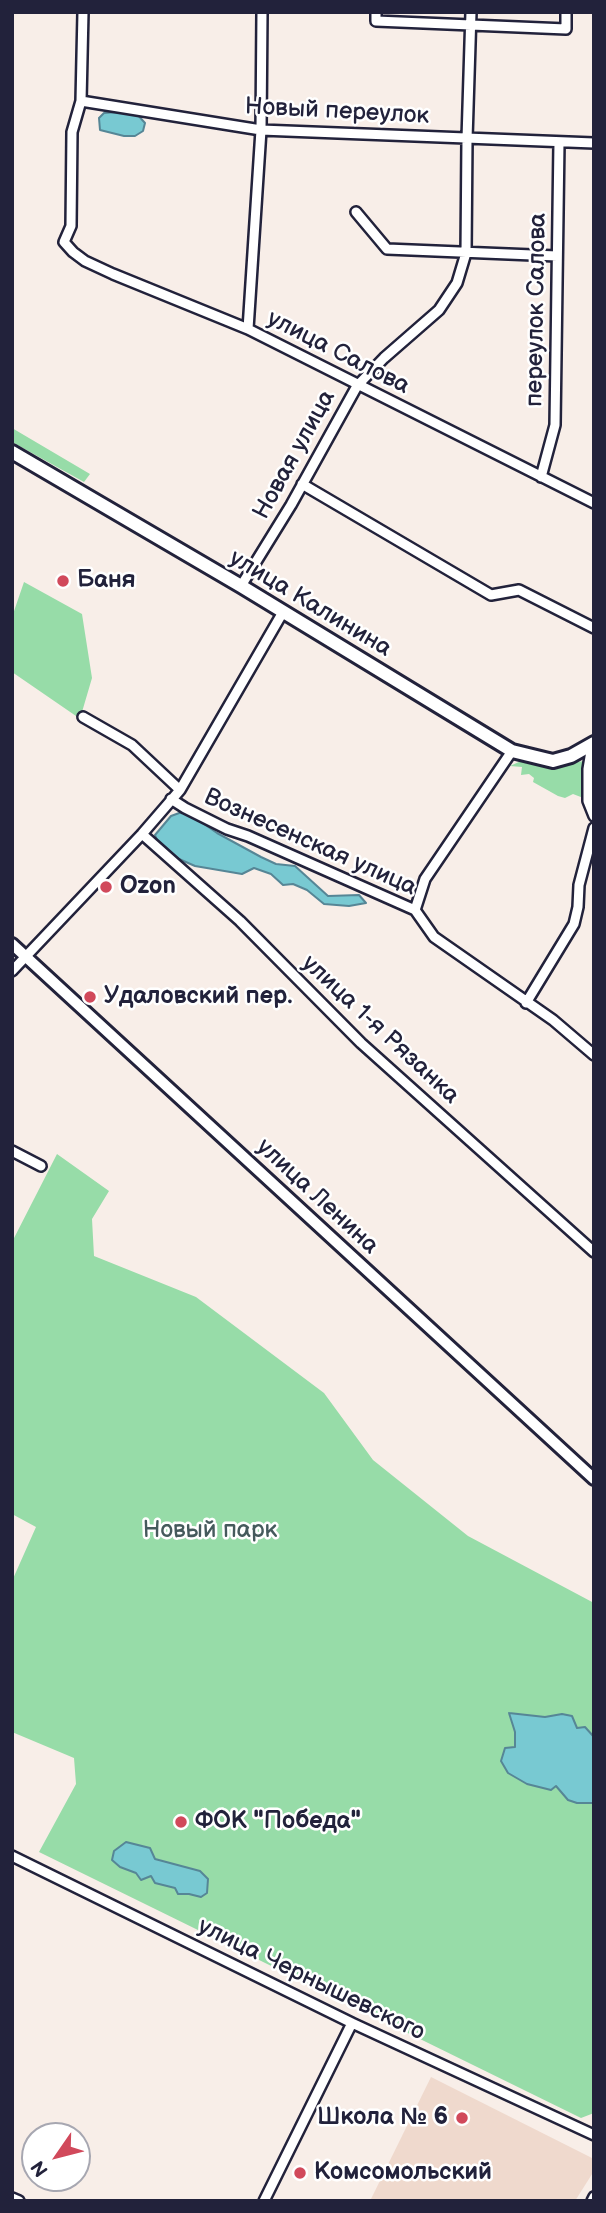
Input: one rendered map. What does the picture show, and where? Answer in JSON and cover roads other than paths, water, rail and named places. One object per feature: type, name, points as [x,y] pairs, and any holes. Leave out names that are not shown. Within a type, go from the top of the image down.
[{"type":"main road","name":"улица Калинина","points":[[12,453],[241,586],[512,751],[553,761],[571,756],[593,744]]},
{"type":"street","points":[[81,101],[83,12]]},
{"type":"street","points":[[248,329],[261,130],[262,12]]},
{"type":"street","points":[[376,12],[376,21],[566,29],[566,12]]},
{"type":"street","name":"Новая улица","points":[[241,586],[358,386],[384,358],[439,310],[457,283],[466,253],[471,12]]},
{"type":"street","name":"Новый переулок","points":[[81,101],[261,130],[594,143]]},
{"type":"street","name":"улица Салова","points":[[81,101],[72,132],[71,226],[64,242],[85,261],[248,329],[594,503]]},
{"type":"street","name":"переулок Салова","points":[[541,477],[555,425],[559,142]]},
{"type":"street","points":[[356,212],[387,249],[557,256]]},
{"type":"street","points":[[302,484],[491,595],[519,590],[594,628]]},
{"type":"street","points":[[12,971],[180,790],[283,612]]},
{"type":"street","points":[[83,717],[132,745],[180,790]]},
{"type":"street","name":"улица Калинина","points":[[593,744],[588,769],[588,802],[594,816]]},
{"type":"street","points":[[415,910],[425,879],[512,751]]},
{"type":"street","name":"Вознесенская улица","points":[[172,799],[228,829],[415,910],[434,937],[553,1020],[594,1055]]},
{"type":"street","points":[[526,1003],[574,923],[579,885],[594,828]]},
{"type":"street","name":"улица 1-я Рязанка","points":[[142,834],[240,920],[361,1043],[594,1252]]},
{"type":"street","name":"улица Ленина","points":[[12,944],[594,1479]]},
{"type":"street","points":[[12,1151],[41,1166]]},
{"type":"street","name":"улица Чернышевского","points":[[12,1856],[352,2023],[594,2135]]},
{"type":"street","points":[[264,2201],[352,2023]]},
{"type":"street","points":[[12,2198],[19,2201]]},
{"type":"water","points":[[104,113],[136,113],[145,123],[143,131],[135,136],[124,136],[100,130],[99,118]]},
{"type":"water","points":[[182,812],[261,857],[276,864],[295,866],[328,896],[359,895],[366,903],[349,906],[324,904],[307,890],[293,884],[283,885],[271,874],[254,868],[242,874],[195,866],[179,859],[159,845],[155,835],[171,816]]},
{"type":"water","points":[[509,1713],[545,1717],[562,1714],[572,1716],[577,1728],[585,1727],[594,1737],[594,1803],[568,1800],[556,1786],[551,1790],[527,1784],[508,1773],[501,1761],[505,1748],[515,1747],[515,1732]]},
{"type":"water","points":[[126,1842],[150,1848],[155,1859],[200,1871],[208,1879],[207,1893],[201,1897],[178,1894],[175,1888],[155,1883],[151,1876],[141,1880],[136,1873],[120,1867],[112,1860],[114,1851]]},
{"type":"place","name":"Баня","points":[[63,581]]},
{"type":"place","name":"Ozon","points":[[106,887]]},
{"type":"place","name":"Удаловский пер.","points":[[90,997]]},
{"type":"place","name":"ФОК \"Победа\"","points":[[181,1822]]},
{"type":"place","name":"Школа № 6","points":[[462,2118]]},
{"type":"place","name":"Комсомольский","points":[[300,2173]]},
{"type":"park label","name":"Новый парк","points":[[210,1531]]}]
